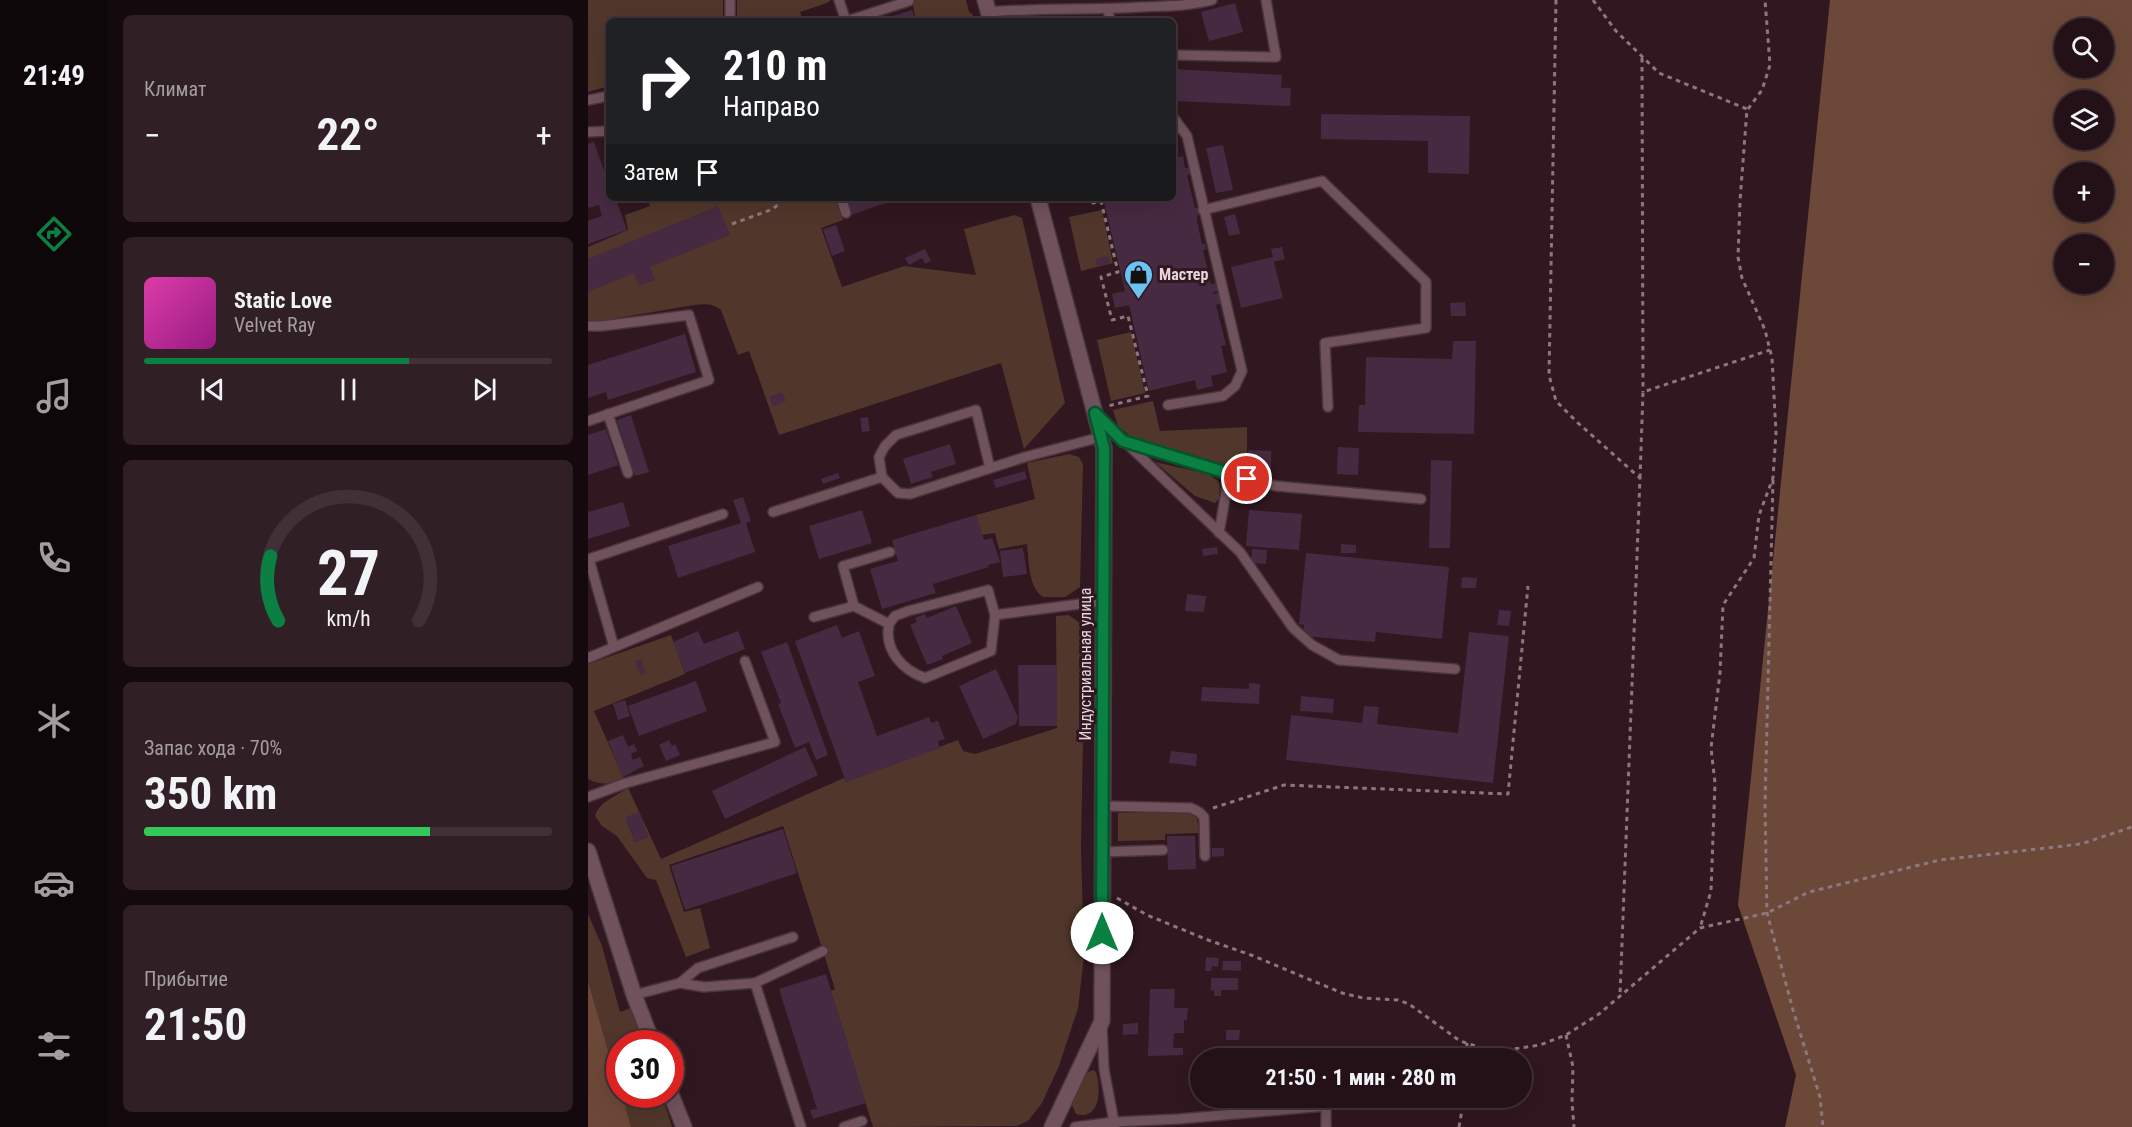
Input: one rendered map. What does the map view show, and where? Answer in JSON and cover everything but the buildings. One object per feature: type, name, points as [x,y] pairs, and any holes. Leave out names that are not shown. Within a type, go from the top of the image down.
[{"type":"street","name":"Индустриальная улица","points":[[1039,201],[1104,448],[1102,1021],[1052,1127]]},
{"type":"street","points":[[588,851],[634,995],[648,1030]]},
{"type":"street","points":[[676,1108],[684,1127]]},
{"type":"lane","points":[[730,0],[730,18]]},
{"type":"lane","points":[[839,0],[846,18]]},
{"type":"lane","points":[[1046,8],[1053,0]]},
{"type":"lane","points":[[988,11],[1195,5],[1212,0]]},
{"type":"lane","points":[[1176,55],[1276,57],[1266,0]]},
{"type":"lane","points":[[856,18],[909,1]]},
{"type":"lane","points":[[1108,9],[1110,18]]},
{"type":"lane","points":[[588,100],[606,97]]},
{"type":"lane","points":[[1168,405],[1223,396],[1235,386],[1242,371],[1187,136],[1176,121]]},
{"type":"lane","points":[[588,132],[606,131]]},
{"type":"lane","points":[[1203,210],[1322,181],[1426,282],[1426,328],[1325,343],[1328,407]]},
{"type":"lane","points":[[842,201],[846,213]]},
{"type":"lane","points":[[588,326],[689,315],[708,380],[588,421]]},
{"type":"lane","points":[[990,468],[976,410],[896,435],[885,446],[879,457],[882,477],[898,493],[910,494],[990,468],[1101,437]]},
{"type":"lane","points":[[1094,411],[1240,552],[1293,628],[1312,645],[1339,660],[1455,669]]},
{"type":"lane","points":[[608,414],[628,473]]},
{"type":"lane","points":[[1123,441],[1229,475],[1276,486],[1421,498]]},
{"type":"lane","points":[[1219,533],[1229,475]]},
{"type":"lane","points":[[773,512],[882,477]]},
{"type":"lane","points":[[614,647],[589,559],[723,514]]},
{"type":"lane","points":[[854,606],[843,566],[890,552]]},
{"type":"lane","points":[[588,658],[758,587]]},
{"type":"lane","points":[[988,590],[995,615],[991,651],[925,678],[909,671],[897,660],[888,638],[889,624],[895,616],[908,611],[988,590]]},
{"type":"lane","points":[[995,615],[1103,600]]},
{"type":"lane","points":[[814,617],[854,606],[889,624]]},
{"type":"lane","points":[[588,797],[626,783],[775,742],[746,661]]},
{"type":"lane","points":[[1102,806],[1191,808],[1200,812],[1204,818],[1205,856]]},
{"type":"lane","points":[[1102,852],[1163,850]]},
{"type":"lane","points":[[634,995],[680,982],[698,968],[793,937]]},
{"type":"lane","points":[[680,982],[704,987],[755,983],[823,951]]},
{"type":"lane","points":[[755,983],[801,1127]]},
{"type":"lane","points":[[1102,1021],[1104,1069],[1114,1124]]},
{"type":"lane","points":[[1075,1127],[1326,1106],[1326,1127]]},
{"type":"lane","points":[[1220,1115],[1220,1127]]},
{"type":"lane","points":[[844,1127],[862,1121]]},
{"type":"path","points":[[1556,0],[1550,375],[1556,401],[1640,478]]},
{"type":"path","points":[[1593,0],[1616,31],[1659,73],[1747,109]]},
{"type":"path","points":[[1765,0],[1770,65],[1762,90],[1747,109],[1738,257],[1742,278],[1765,330],[1772,358],[1776,433],[1766,805],[1767,914],[1793,1010],[1820,1096],[1823,1127]]},
{"type":"path","points":[[1620,996],[1643,392],[1642,57]]},
{"type":"path","points":[[732,224],[773,210],[782,201]]},
{"type":"path","points":[[1088,201],[1089,204],[1101,201],[1118,272],[1101,277],[1112,320],[1128,316],[1148,396],[1094,411]]},
{"type":"path","points":[[1643,392],[1770,350]]},
{"type":"path","points":[[1700,928],[1712,891],[1715,783],[1711,748],[1720,673],[1723,605],[1754,558],[1759,515],[1773,478]]},
{"type":"path","points":[[1200,812],[1284,785],[1508,794],[1528,585]]},
{"type":"path","points":[[1102,889],[1147,915],[1342,993],[1363,998],[1398,1000],[1441,1029],[1467,1043],[1482,1048],[1507,1050],[1540,1045],[1566,1035],[1599,1014],[1700,928],[1767,914],[1809,892],[1940,860],[2081,844],[2132,827]]},
{"type":"path","points":[[1566,1035],[1573,1067],[1574,1127]]},
{"type":"path","points":[[1467,1043],[1467,1048]]},
{"type":"path","points":[[1460,1127],[1463,1108]]},
{"type":"shaded area","points":[[588,0],[723,0],[723,18],[606,18],[606,87],[588,92]]},
{"type":"shaded area","points":[[737,0],[831,0],[800,12],[802,18],[737,18]]},
{"type":"shaded area","points":[[912,0],[966,0],[969,12],[974,18],[915,18]]},
{"type":"shaded area","points":[[1830,0],[2132,0],[2132,1127],[1785,1127],[1796,1075],[1738,905]]},
{"type":"shaded area","points":[[649,201],[836,201],[843,220],[821,228],[842,287],[904,266],[976,275],[964,229],[1015,215],[1022,218],[1065,403],[1024,449],[1001,363],[779,435],[749,351],[738,355],[721,310],[715,306],[694,305],[588,323],[588,247],[628,230],[625,215],[650,206]]},
{"type":"shaded area","points":[[1102,210],[1113,263],[1081,271],[1069,217]]},
{"type":"shaded area","points":[[1131,332],[1145,393],[1111,401],[1097,340]]},
{"type":"shaded area","points":[[1153,401],[1160,431],[1247,427],[1247,476],[1197,456],[1131,437],[1118,426],[1113,410]]},
{"type":"shaded area","points":[[1069,454],[1079,457],[1083,464],[1080,587],[1065,597],[1043,597],[1034,587],[1027,544],[999,549],[995,533],[982,535],[976,515],[1035,499],[1027,463]]},
{"type":"shaded area","points":[[1155,462],[1208,474],[1218,481],[1219,499],[1215,503],[1195,496]]},
{"type":"shaded area","points":[[1069,615],[1085,629],[1081,847],[1084,956],[1078,1008],[1059,1066],[1042,1103],[1028,1121],[1017,1126],[873,1127],[831,991],[835,989],[783,826],[669,865],[684,912],[700,908],[710,948],[686,957],[656,880],[647,878],[617,836],[602,826],[595,816],[604,803],[628,788],[661,859],[844,778],[846,782],[958,740],[963,751],[975,754],[1057,728],[1056,616]],"holes":[[[639,813],[648,837],[635,842],[626,818]]]},
{"type":"shaded area","points":[[671,635],[685,674],[594,711],[624,779],[606,784],[588,779],[588,664]]},
{"type":"shaded area","points":[[1118,813],[1190,813],[1197,818],[1199,833],[1165,834],[1165,840],[1118,841]]},
{"type":"shaded area","points":[[588,914],[602,946],[620,1012],[634,1007],[641,1030],[606,1030],[606,1043],[588,981]]},
{"type":"shaded area","points":[[588,981],[606,1043],[606,1108],[626,1108],[631,1127],[588,1127]]},
{"type":"shaded area","points":[[1093,1070],[1098,1079],[1095,1108],[1084,1115],[1076,1114],[1072,1105],[1077,1090],[1081,1080]]},
{"type":"shaded area","points":[[626,1108],[666,1108],[672,1127],[631,1127]]},
{"type":"place","name":"Мастер","points":[[1138,300]]},
{"type":"route","points":[[1102,933],[1104,448],[1095,413],[1123,441],[1247,479]]}]
